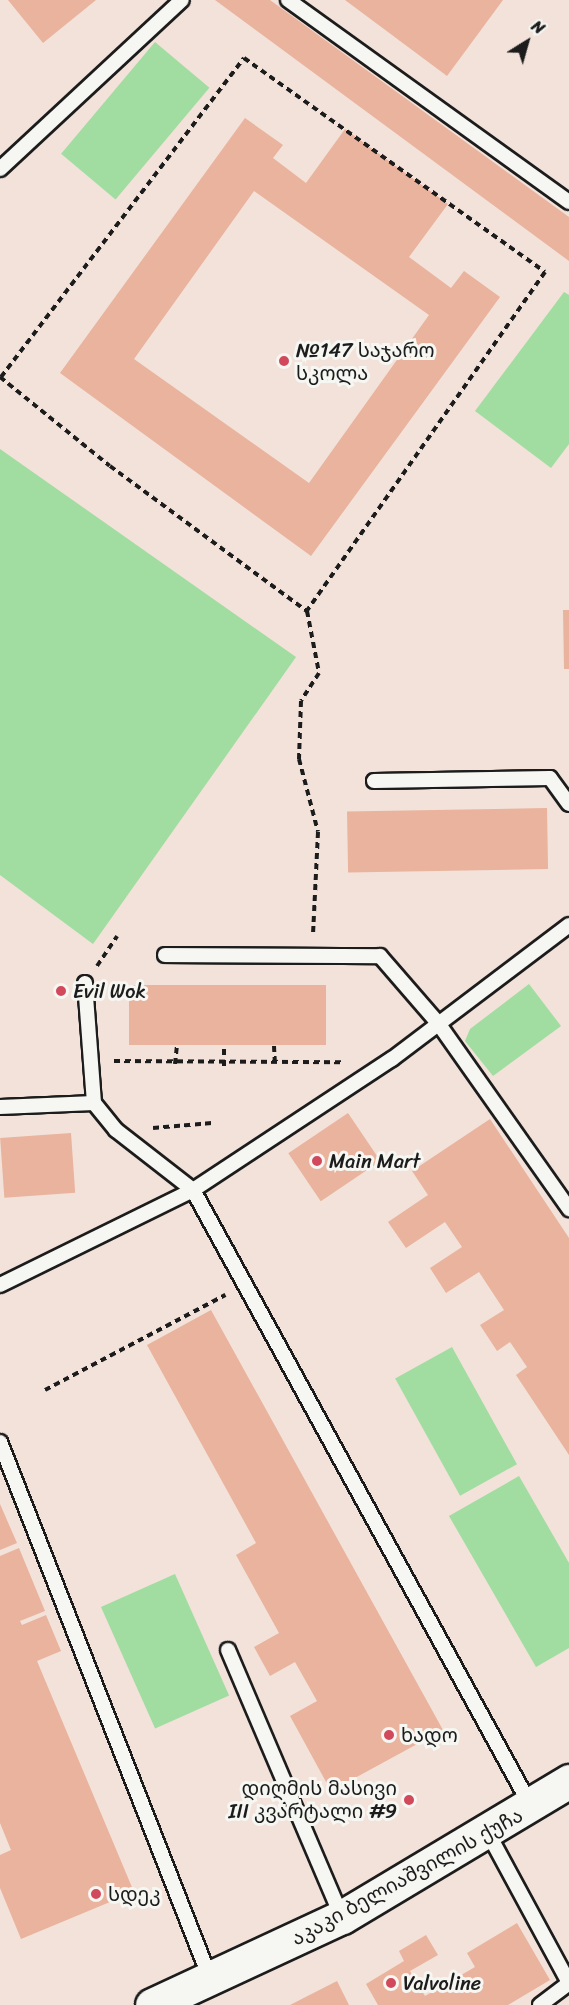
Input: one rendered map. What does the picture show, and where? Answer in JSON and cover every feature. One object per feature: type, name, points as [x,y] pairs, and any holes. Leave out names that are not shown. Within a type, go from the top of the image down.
[{"type":"main road","name":"აკაკი ბელიაშვილის ქუჩა","points":[[164,2002],[342,1917],[532,1808],[569,1781]]},
{"type":"lane","points":[[0,169],[182,0]]},
{"type":"lane","points":[[288,0],[569,202]]},
{"type":"lane","points":[[374,781],[550,778],[569,804]]},
{"type":"lane","points":[[0,1285],[193,1190],[392,1059],[569,925]]},
{"type":"lane","points":[[165,955],[380,956],[438,1023],[569,1209]]},
{"type":"lane","points":[[85,983],[94,1103],[116,1130],[193,1190],[532,1808]]},
{"type":"lane","points":[[0,1107],[94,1103]]},
{"type":"lane","points":[[0,1442],[211,1980]]},
{"type":"lane","points":[[228,1650],[342,1917]]},
{"type":"lane","points":[[488,1833],[569,1983],[540,2005]]},
{"type":"path","points":[[308,611],[544,272],[244,58],[0,377],[110,466],[308,611],[319,673],[301,701],[299,759],[318,832],[311,956]]},
{"type":"path","points":[[85,983],[117,936]]},
{"type":"path","points":[[176,1064],[177,1046]]},
{"type":"path","points":[[224,1046],[224,1066]]},
{"type":"path","points":[[274,1046],[275,1065]]},
{"type":"path","points":[[92,1061],[224,1066],[392,1059]]},
{"type":"path","points":[[116,1130],[212,1123]]},
{"type":"path","points":[[45,1390],[244,1285]]},
{"type":"green space","points":[[155,42],[209,88],[116,199],[61,154]]},
{"type":"green space","points":[[564,292],[569,295],[569,444],[551,468],[475,411]]},
{"type":"green space","points":[[0,449],[296,657],[93,944],[0,875]]},
{"type":"green space","points":[[529,984],[561,1026],[493,1076],[465,1041],[470,1029]]},
{"type":"green space","points":[[452,1347],[517,1464],[460,1496],[395,1379]]},
{"type":"green space","points":[[519,1476],[569,1563],[569,1648],[536,1667],[449,1516]]},
{"type":"green space","points":[[175,1574],[229,1696],[155,1728],[101,1607]]},
{"type":"building","points":[[8,0],[96,0],[43,43]]},
{"type":"building","points":[[215,0],[270,0],[569,217],[569,261]]},
{"type":"building","points":[[345,0],[503,0],[447,76]]},
{"type":"building","points":[[245,118],[283,145],[273,158],[306,183],[345,129],[448,204],[409,257],[451,288],[464,271],[500,297],[311,556],[60,373]],"holes":[[[254,191],[429,315],[309,483],[134,359]]]},
{"type":"building","points":[[563,610],[569,610],[569,669],[564,669]]},
{"type":"building","points":[[547,808],[548,869],[348,872],[347,811]]},
{"type":"building","points":[[129,985],[326,985],[326,1045],[129,1045]]},
{"type":"building","points":[[348,1113],[380,1161],[321,1201],[288,1153]]},
{"type":"building","points":[[490,1119],[569,1238],[569,1455],[516,1375],[527,1367],[510,1342],[497,1351],[480,1325],[504,1310],[479,1272],[446,1293],[430,1268],[462,1247],[445,1222],[406,1248],[388,1222],[428,1195],[412,1171]]},
{"type":"building","points":[[71,1133],[75,1193],[4,1198],[0,1138]]},
{"type":"building","points":[[211,1310],[443,1730],[331,1791],[290,1716],[317,1701],[295,1662],[270,1676],[254,1647],[279,1633],[236,1555],[256,1543],[147,1345]]},
{"type":"building","points":[[0,1504],[17,1543],[0,1550]]},
{"type":"building","points":[[19,1548],[45,1611],[20,1621],[22,1625],[46,1615],[61,1651],[37,1661],[134,1892],[21,1939],[0,1888],[0,1855],[11,1850],[0,1823],[0,1556]]},
{"type":"building","points":[[517,1923],[550,1980],[508,2005],[378,2005],[366,1984],[404,1961],[399,1951],[426,1935],[438,1955],[410,1971],[425,1996],[475,1967],[467,1953]]},
{"type":"building","points":[[337,1981],[349,2005],[290,2005]]},
{"type":"place","name":"№147 საჯარო სკოლა","points":[[284,361]]},
{"type":"place","name":"Evil Wok","points":[[61,991]]},
{"type":"place","name":"Main Mart","points":[[317,1161]]},
{"type":"place","name":"ხადო","points":[[389,1735]]},
{"type":"place","name":"დიღმის მასივი III კვარტალი #9","points":[[409,1800]]},
{"type":"place","name":"სდეკ","points":[[96,1894]]},
{"type":"place","name":"Valvoline","points":[[391,1983]]}]
